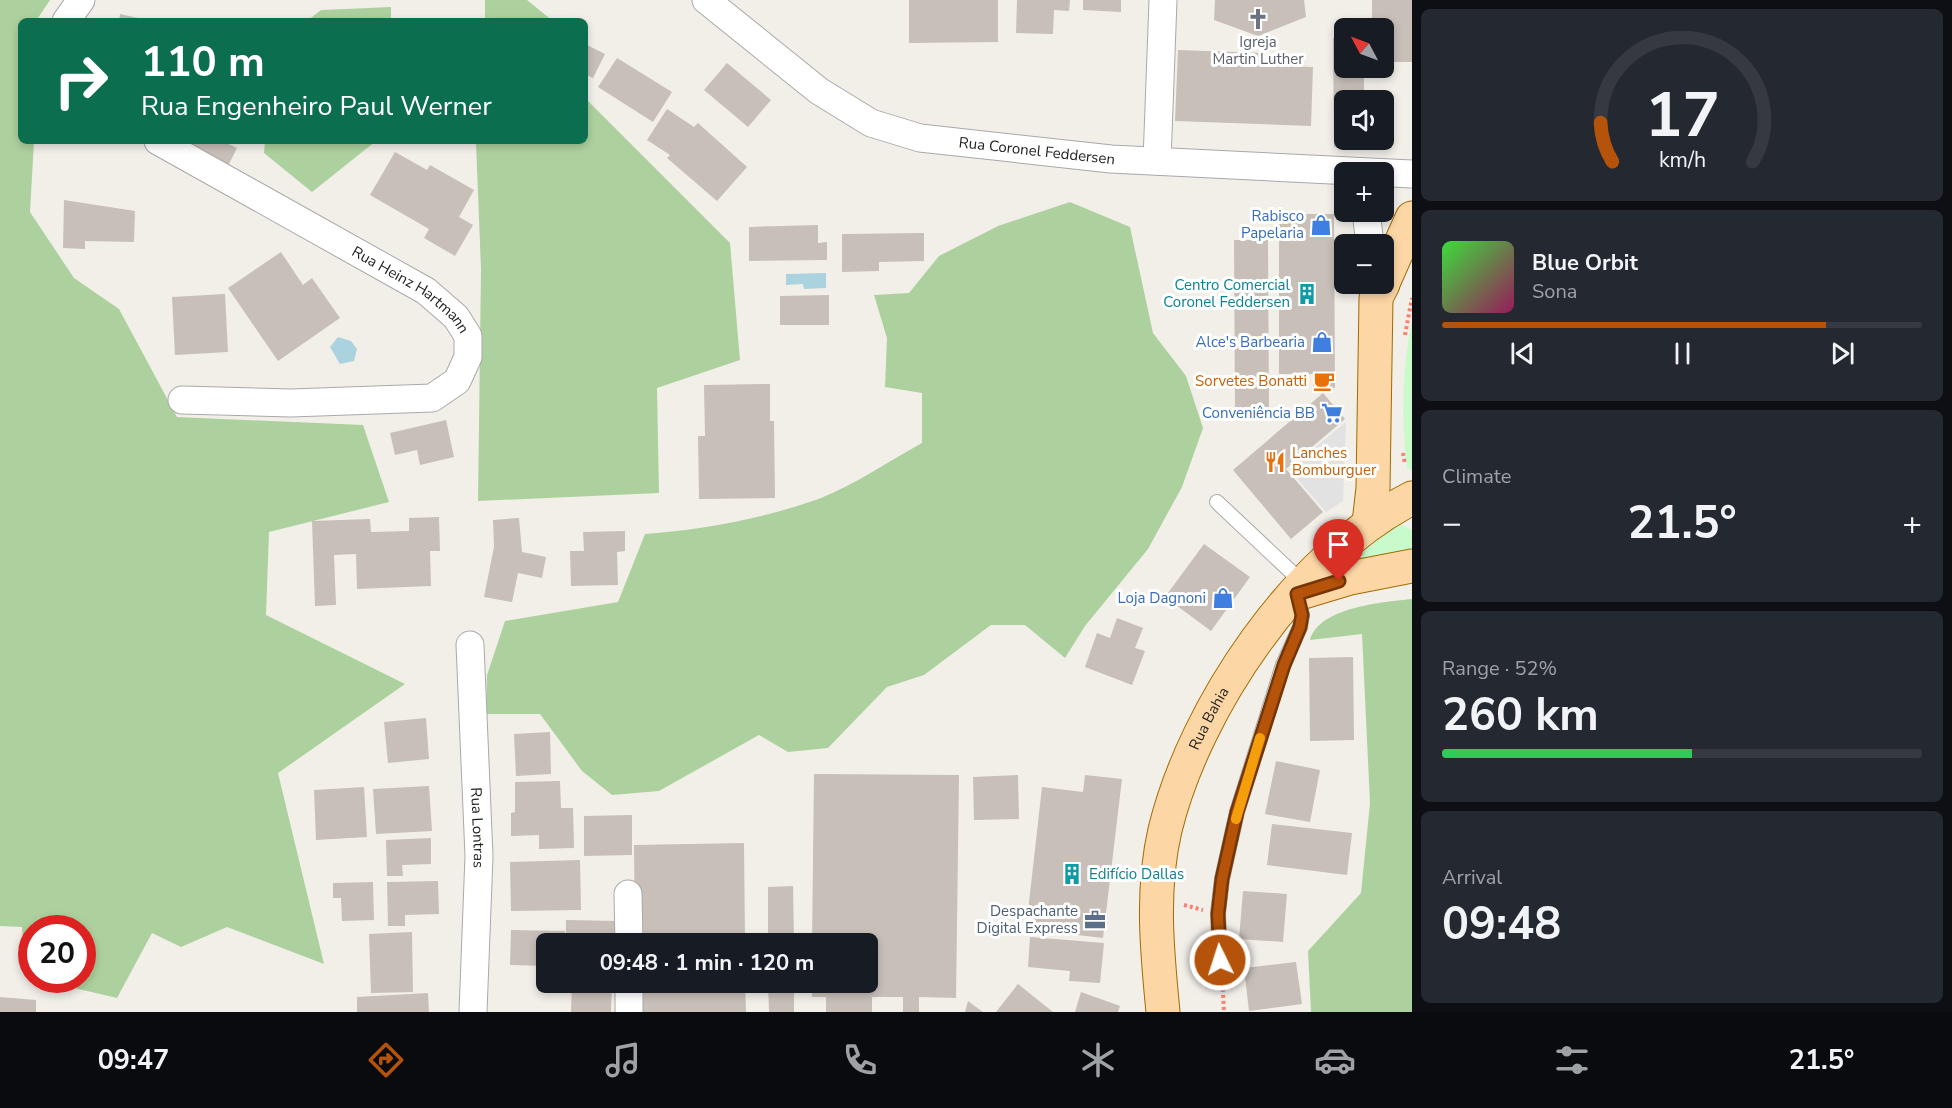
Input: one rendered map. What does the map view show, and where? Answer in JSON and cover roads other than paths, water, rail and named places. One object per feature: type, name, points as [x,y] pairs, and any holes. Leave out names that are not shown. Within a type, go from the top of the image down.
[{"type":"main road","points":[[1394,256],[1412,218]]},
{"type":"main road","points":[[1369,524],[1373,488],[1379,294]]},
{"type":"main road","points":[[1373,446],[1389,482],[1409,505]]},
{"type":"main road","name":"Rua Bahia","points":[[1163,1012],[1156,902],[1165,831],[1186,764],[1217,703],[1271,623],[1321,564],[1369,524],[1409,505]]},
{"type":"main road","points":[[1300,589],[1412,566]]},
{"type":"street","points":[[68,18],[81,0]]},
{"type":"street","name":"Rua Coronel Feddersen","points":[[706,0],[819,91],[871,123],[920,138],[1157,161],[1334,171]]},
{"type":"street","points":[[1157,161],[1163,0]]},
{"type":"street","name":"Rua Heinz Hartmann","points":[[163,144],[426,291],[456,317],[468,336],[468,357],[457,381],[432,398],[291,403],[182,400]]},
{"type":"street","name":"Rua Coronel Feddersen","points":[[1394,173],[1412,174]]},
{"type":"street","name":"Rua Lontras","points":[[470,645],[479,856],[473,1012]]},
{"type":"street","points":[[628,894],[628,933]]},
{"type":"street","points":[[629,993],[629,1012]]},
{"type":"lane","points":[[1217,502],[1300,589],[1302,615],[1300,627],[1284,665],[1237,812],[1222,879],[1218,914],[1220,960]]},
{"type":"water","points":[[826,273],[826,288],[804,289],[803,284],[786,285],[786,274]]},
{"type":"water","points":[[338,337],[351,341],[357,349],[354,361],[340,364],[330,347]]},
{"type":"place","name":"Igreja Martin Luther","points":[[1258,19]]},
{"type":"place","name":"Rabisco Papelaria","points":[[1321,225]]},
{"type":"place","name":"Centro Comercial Coronel Feddersen","points":[[1307,294]]},
{"type":"place","name":"Alce's Barbearia","points":[[1322,342]]},
{"type":"place","name":"Sorvetes Bonatti","points":[[1324,381]]},
{"type":"place","name":"Conveniência BB","points":[[1332,413]]},
{"type":"place","name":"Lanches Bomburguer","points":[[1275,462]]},
{"type":"place","name":"Loja Dagnoni","points":[[1223,598]]},
{"type":"place","name":"Edifício Dallas","points":[[1072,874]]},
{"type":"place","name":"Despachante Digital Express","points":[[1095,920]]}]
